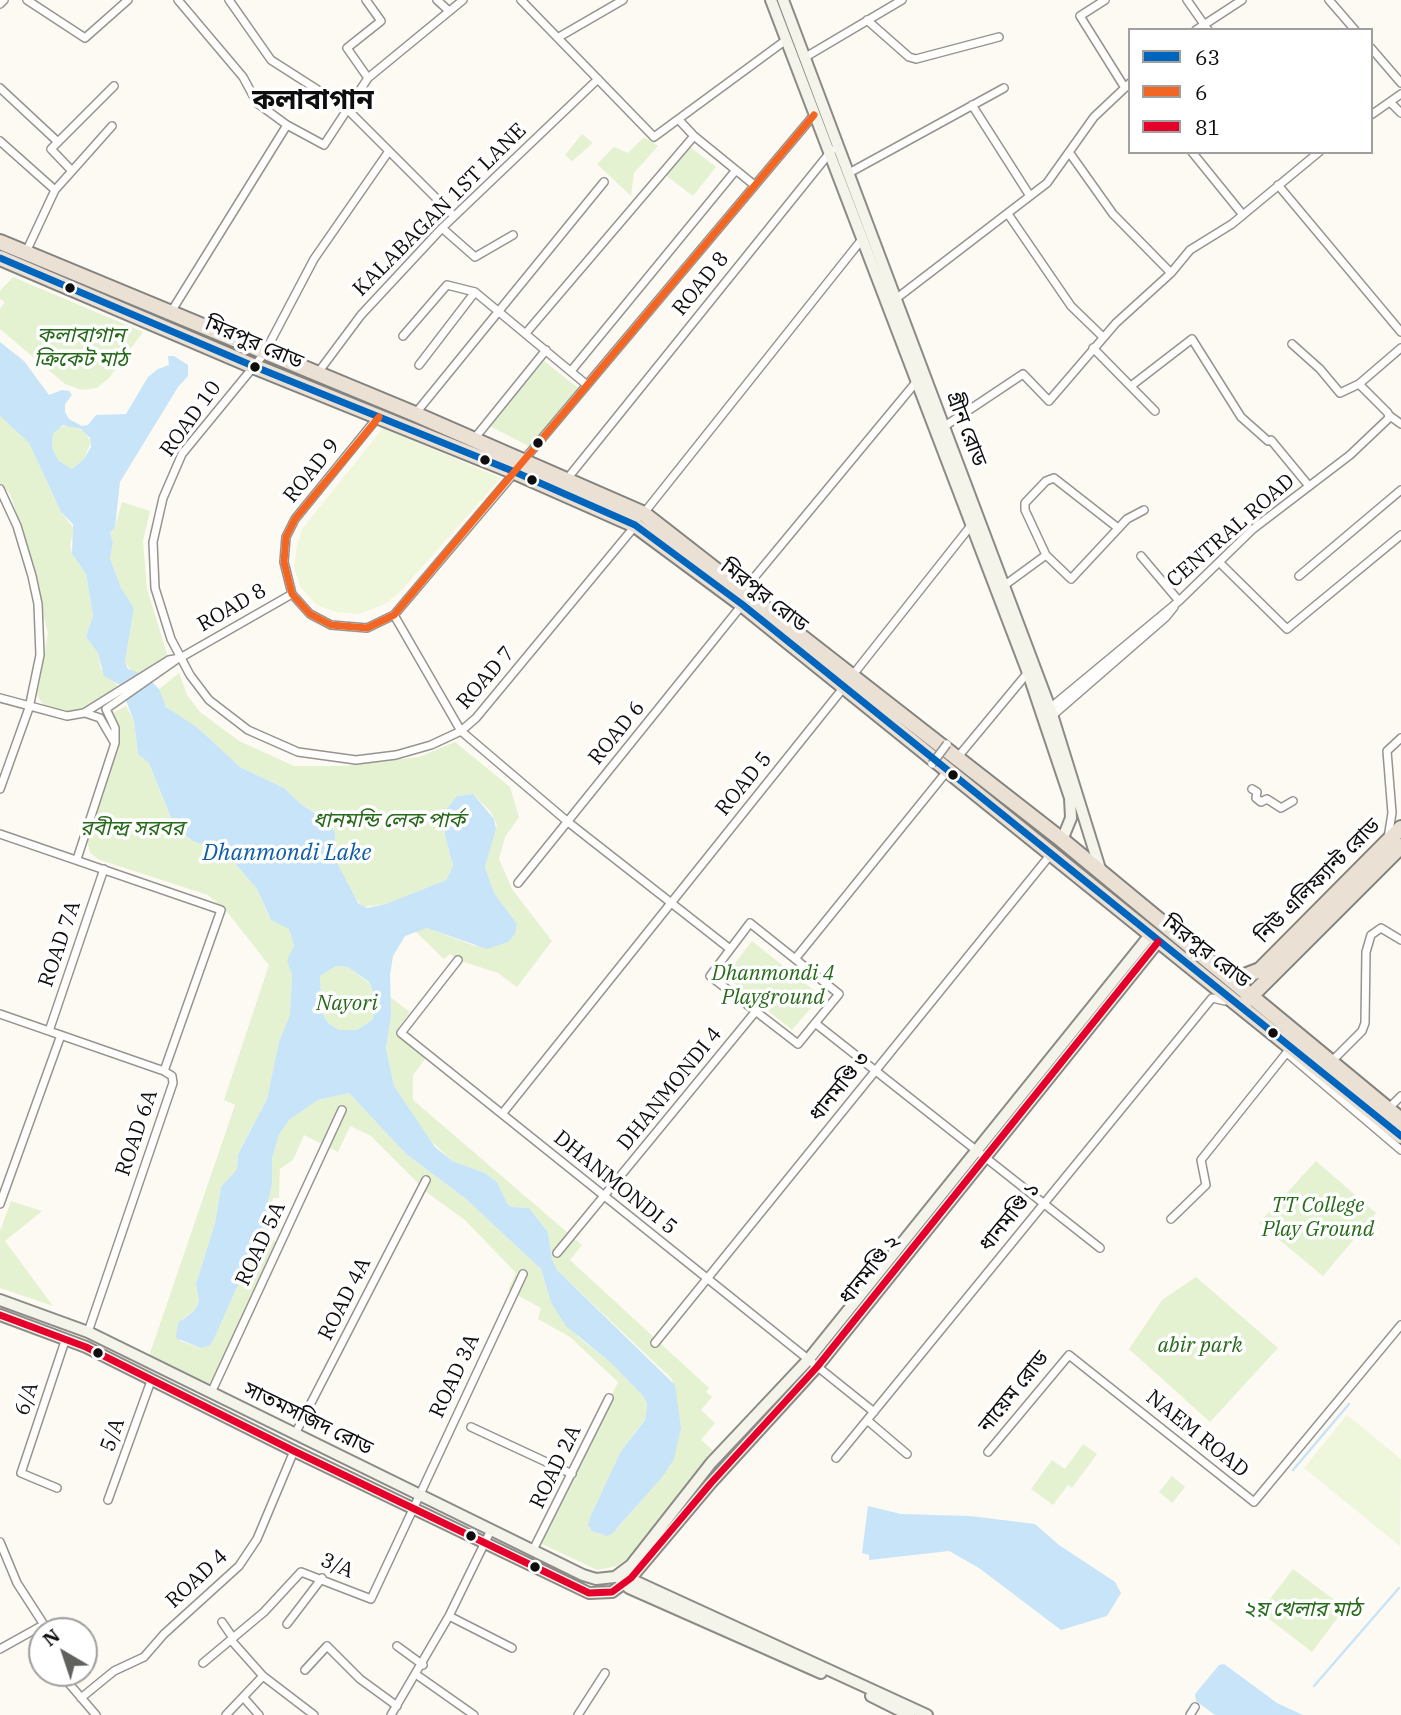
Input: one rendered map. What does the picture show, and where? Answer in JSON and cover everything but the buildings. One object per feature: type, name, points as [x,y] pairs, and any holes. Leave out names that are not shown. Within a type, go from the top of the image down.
[{"type":"highway","name":"মিরপুর রোড","points":[[0,242],[473,439],[519,466],[640,519]]},
{"type":"highway","name":"মিরপুর রোড","points":[[0,258],[379,417],[567,480],[640,519],[940,754],[1051,853],[1154,939],[1401,1136]]},
{"type":"highway","name":"মিরপুর রোড","points":[[952,764],[1062,840],[1252,994],[1331,1062],[1396,1101],[1401,1120]]},
{"type":"highway","name":"নিউ এলিফ্যান্ট রোড","points":[[1241,1006],[1397,846],[1401,828]]},
{"type":"highway","points":[[1051,853],[1062,840]]},
{"type":"highway","name":"নিউ এলিফ্যান্ট রোড","points":[[1162,922],[1175,928],[1237,976],[1247,976],[1260,970],[1397,846]]},
{"type":"highway","points":[[1278,1016],[1269,1001],[1271,984],[1295,951]]},
{"type":"main road","name":"গ্রীন রোড","points":[[771,0],[971,526],[1030,669],[1051,712],[1102,875]]},
{"type":"main road","name":"গ্রীন রোড","points":[[783,0],[1004,585],[1070,798],[1070,818],[1062,840]]},
{"type":"main road","name":"ধানমণ্ডি ২","points":[[625,1579],[636,1559],[711,1463],[812,1363],[1154,939]]},
{"type":"main road","name":"সাতমসজিদ রোড","points":[[0,1300],[88,1332],[596,1579],[625,1579]]},
{"type":"main road","name":"সাতমসজিদ রোড","points":[[0,1315],[66,1338],[589,1593],[605,1593],[625,1579]]},
{"type":"main road","points":[[625,1579],[927,1715]]},
{"type":"main road","points":[[846,1680],[909,1715]]},
{"type":"street","points":[[0,4],[4,0]]},
{"type":"street","points":[[27,0],[85,38],[128,0]]},
{"type":"street","points":[[178,0],[243,78],[257,103],[287,125],[325,144],[368,78],[463,0]]},
{"type":"street","points":[[229,0],[271,60],[346,108],[454,216]]},
{"type":"street","points":[[366,0],[381,21],[347,48],[368,78]]},
{"type":"street","points":[[437,0],[449,11]]},
{"type":"street","points":[[521,0],[654,137],[786,40]]},
{"type":"street","points":[[559,37],[623,0]]},
{"type":"street","points":[[804,58],[902,0]]},
{"type":"street","points":[[897,299],[1049,180],[1094,117],[1127,85],[1080,16],[1105,0]]},
{"type":"street","points":[[1187,0],[1203,28],[1242,0]]},
{"type":"street","points":[[1329,0],[1353,28]]},
{"type":"street","points":[[867,20],[909,57],[916,59],[999,37]]},
{"type":"street","points":[[1373,50],[1401,83]]},
{"type":"street","name":"KALABAGAN 1ST LANE","points":[[317,375],[361,315],[442,228],[598,79]]},
{"type":"street","points":[[72,171],[51,149],[114,86]]},
{"type":"street","points":[[0,88],[58,142]]},
{"type":"street","points":[[849,173],[1004,88]]},
{"type":"street","points":[[1373,114],[1401,94]]},
{"type":"street","points":[[1390,102],[1401,113]]},
{"type":"street","points":[[972,106],[1030,196]]},
{"type":"street","name":"ROAD 8","points":[[84,713],[104,706],[174,661],[292,594],[310,614],[331,625],[367,628],[394,615],[753,184],[814,115]]},
{"type":"street","points":[[679,120],[694,136],[753,184]]},
{"type":"street","points":[[171,313],[287,125]]},
{"type":"street","points":[[26,253],[55,190],[113,126]]},
{"type":"street","points":[[526,333],[694,136]]},
{"type":"street","points":[[0,141],[55,190]]},
{"type":"street","name":"ROAD 8","points":[[567,480],[828,152],[838,145]]},
{"type":"street","name":"ROAD 10","points":[[174,661],[155,588],[153,542],[158,517],[182,454],[264,354],[314,260],[390,151]]},
{"type":"street","points":[[1069,152],[1113,214],[1171,273]]},
{"type":"street","points":[[1194,154],[1243,215]]},
{"type":"street","points":[[945,426],[1023,374],[1049,401],[1102,338],[1171,273],[1190,250],[1243,215],[1317,154]]},
{"type":"street","points":[[571,371],[736,170]]},
{"type":"street","points":[[415,414],[497,309],[604,182]]},
{"type":"street","points":[[1278,185],[1401,332]]},
{"type":"street","points":[[1008,214],[1071,306],[1102,338]]},
{"type":"street","points":[[442,228],[475,257],[513,235]]},
{"type":"street","name":"ROAD 7","points":[[174,661],[219,709],[248,730],[298,752],[324,758],[356,760],[413,751],[461,731],[494,698],[862,239],[872,231]]},
{"type":"street","points":[[404,336],[447,285],[475,292],[587,384]]},
{"type":"street","points":[[419,365],[475,292]]},
{"type":"street","points":[[1131,386],[1192,339],[1241,417],[1268,441],[1271,440],[1309,486]]},
{"type":"street","points":[[1292,344],[1320,369],[1340,393],[1359,384],[1401,348]]},
{"type":"street","points":[[1093,348],[1155,411]]},
{"type":"street","points":[[473,439],[546,350]]},
{"type":"street","name":"ROAD 6","points":[[519,883],[917,380]]},
{"type":"street","points":[[1359,384],[1401,424]]},
{"type":"street","name":"CENTRAL ROAD","points":[[1051,712],[1179,600],[1253,529],[1350,455],[1390,416]]},
{"type":"street","name":"ROAD 9","points":[[292,594],[284,562],[290,527],[379,417]]},
{"type":"street","points":[[1118,528],[1054,478],[1024,507],[1046,555],[1069,579],[1074,579],[1118,528],[1144,510]]},
{"type":"street","points":[[0,489],[25,548],[38,604],[40,655],[29,708],[0,789]]},
{"type":"street","points":[[1298,576],[1401,490]]},
{"type":"street","name":"ROAD 5","points":[[502,1114],[978,516]]},
{"type":"street","points":[[1220,562],[1287,629],[1401,535]]},
{"type":"street","points":[[1004,585],[1046,555]]},
{"type":"street","points":[[1141,556],[1179,600]]},
{"type":"street","points":[[394,615],[461,731],[568,822],[730,949]]},
{"type":"street","points":[[795,959],[1030,669]]},
{"type":"street","points":[[0,698],[29,708],[67,716],[84,713],[100,718],[115,743]]},
{"type":"street","points":[[77,859],[115,743],[115,728],[104,706]]},
{"type":"street","points":[[1397,846],[1387,751],[1401,738]]},
{"type":"street","points":[[1252,789],[1257,792],[1256,798],[1261,802],[1267,799],[1281,808],[1293,801]]},
{"type":"street","points":[[0,834],[104,869]]},
{"type":"street","name":"ধানমণ্ডি ৩","points":[[655,1343],[876,1073],[1051,853]]},
{"type":"street","name":"ROAD 6A","points":[[88,1332],[173,1083],[172,1076],[164,1071],[221,910],[104,869]]},
{"type":"street","name":"ROAD 7A","points":[[49,1031],[104,869]]},
{"type":"street","points":[[750,923],[839,994],[798,1044],[710,976],[730,949],[750,923]]},
{"type":"street","points":[[1331,1062],[1365,1023],[1366,952],[1371,935],[1381,928],[1401,940]]},
{"type":"street","name":"DHANMONDI 5","points":[[458,960],[401,1033],[812,1363]]},
{"type":"street","name":"ধানমণ্ডি ১","points":[[836,1458],[1212,998],[1224,1000],[1290,1050]]},
{"type":"street","name":"DHANMONDI 4","points":[[557,1253],[756,1012]]},
{"type":"street","points":[[0,1014],[164,1071]]},
{"type":"street","points":[[815,1023],[1100,1248]]},
{"type":"street","points":[[0,1205],[61,1035]]},
{"type":"street","points":[[1171,1219],[1206,1185],[1200,1160],[1290,1050],[1401,1150]]},
{"type":"street","name":"ROAD 5A","points":[[211,1393],[342,1110]]},
{"type":"street","name":"ROAD 4A","points":[[295,1434],[426,1180]]},
{"type":"street","name":"ROAD 3A","points":[[371,1599],[523,1274]]},
{"type":"street","name":"NAEM ROAD","points":[[1069,1355],[1254,1502],[1401,1325]]},
{"type":"street","name":"6/A","points":[[57,1488],[21,1473],[66,1338]]},
{"type":"street","name":"নায়েম রোড","points":[[988,1452],[1069,1355]]},
{"type":"street","points":[[812,1363],[874,1412]]},
{"type":"street","name":"5/A","points":[[108,1500],[150,1381]]},
{"type":"street","name":"ROAD 2A","points":[[533,1550],[609,1398]]},
{"type":"street","points":[[867,1420],[907,1454]]},
{"type":"street","points":[[471,1427],[572,1474]]},
{"type":"street","name":"ROAD 4","points":[[82,1698],[114,1671],[144,1657],[164,1634],[239,1566],[257,1539],[294,1451]]},
{"type":"street","points":[[391,1715],[423,1665],[491,1530]]},
{"type":"street","points":[[0,1542],[17,1583],[38,1617]]},
{"type":"street","name":"3/A","points":[[232,1639],[264,1612],[301,1572],[371,1599]]},
{"type":"street","points":[[287,1624],[322,1578]]},
{"type":"street","points":[[449,1616],[512,1648]]},
{"type":"street","points":[[222,1622],[232,1639],[263,1676],[314,1715]]},
{"type":"street","points":[[0,1649],[28,1636]]},
{"type":"street","points":[[203,1663],[232,1639]]},
{"type":"street","points":[[305,1670],[327,1646],[360,1679],[397,1706]]},
{"type":"street","points":[[397,1646],[423,1665]]},
{"type":"street","points":[[578,1715],[605,1673]]},
{"type":"street","points":[[416,1675],[474,1715]]},
{"type":"street","points":[[226,1715],[263,1676]]},
{"type":"street","points":[[72,1687],[96,1715]]},
{"type":"street","points":[[244,1698],[260,1715]]},
{"type":"street","points":[[1190,1715],[1195,1707]]},
{"type":"green space","points":[[582,134],[593,143],[572,161],[565,155]]},
{"type":"green space","points":[[644,137],[658,146],[634,173],[631,196],[597,164],[614,147],[628,153]]},
{"type":"green space","points":[[690,147],[716,167],[693,196],[664,174]]},
{"type":"green space","name":"কলাবাগান ক্রিকেট মাঠ","points":[[13,277],[143,332],[109,378],[97,388],[82,390],[65,384],[0,329],[0,309],[5,302],[0,299],[0,291]]},
{"type":"green space","points":[[544,361],[578,388],[530,447],[490,426]]},
{"type":"green space","points":[[0,416],[29,443],[61,512],[74,529],[70,545],[72,554],[86,574],[93,615],[86,637],[98,653],[101,669],[122,690],[89,709],[62,713],[46,709],[37,695],[48,633],[17,515],[10,494],[0,483]]},
{"type":"green space","points":[[68,425],[84,431],[91,442],[84,459],[72,469],[59,461],[52,448],[53,434]]},
{"type":"green space","points":[[383,428],[501,478],[399,593],[383,605],[359,614],[337,612],[317,605],[301,588],[294,567],[297,546],[302,529]]},
{"type":"green space","points":[[122,502],[150,511],[143,541],[147,589],[168,657],[145,675],[132,672],[125,662],[134,608],[121,588],[110,558],[113,543],[110,533],[115,527]]},
{"type":"green space","name":"ধানমন্ডি লেক পার্ক","points":[[179,673],[187,695],[200,712],[239,741],[294,766],[343,766],[419,757],[455,742],[510,787],[519,817],[505,837],[499,859],[512,889],[552,941],[517,987],[498,973],[458,960],[450,954],[444,959],[414,930],[427,928],[475,946],[512,938],[515,934],[517,924],[494,893],[485,867],[497,825],[491,812],[473,794],[457,796],[445,811],[445,835],[453,866],[446,880],[387,904],[363,907],[348,889],[340,871],[334,853],[334,826],[326,818],[302,805],[284,788],[240,767],[198,728],[172,713],[161,700],[159,689]]},
{"type":"green space","name":"রবীন্দ্র সরবর","points":[[126,706],[134,721],[138,754],[149,763],[173,824],[189,839],[226,853],[257,889],[269,917],[289,929],[294,946],[289,958],[292,975],[290,1016],[279,1042],[267,1099],[238,1153],[237,1169],[221,1187],[215,1223],[196,1284],[199,1302],[194,1311],[182,1319],[180,1341],[201,1348],[209,1346],[213,1341],[260,1236],[272,1185],[272,1159],[279,1135],[289,1120],[318,1100],[349,1093],[406,1154],[466,1199],[541,1269],[551,1303],[578,1337],[611,1363],[644,1397],[647,1404],[645,1419],[621,1451],[591,1515],[589,1528],[603,1535],[619,1527],[670,1466],[681,1428],[672,1379],[557,1270],[552,1259],[548,1232],[529,1208],[513,1207],[507,1203],[497,1182],[485,1173],[452,1161],[429,1139],[394,1086],[386,1048],[391,1016],[390,997],[410,1012],[397,1030],[428,1055],[413,1075],[413,1100],[582,1245],[570,1260],[709,1388],[706,1392],[712,1397],[701,1410],[715,1423],[701,1440],[716,1453],[630,1557],[617,1566],[597,1570],[540,1543],[618,1382],[570,1337],[538,1319],[541,1308],[508,1290],[516,1273],[465,1220],[429,1194],[371,1136],[350,1126],[338,1152],[304,1135],[293,1160],[280,1169],[279,1198],[273,1198],[268,1238],[280,1243],[215,1386],[149,1356],[235,1105],[224,1100],[269,965],[224,908],[208,895],[100,860],[90,853],[87,841],[120,733],[113,713]]},
{"type":"green space","name":"Dhanmondi 4 Playground","points":[[752,941],[821,996],[792,1030],[725,976]]},
{"type":"green space","name":"Nayori","points":[[336,966],[348,967],[369,983],[378,1005],[372,1020],[357,1030],[339,1030],[328,1023],[322,1013],[320,976]]},
{"type":"green space","name":"TT College Play Ground","points":[[1316,1161],[1376,1213],[1323,1276],[1259,1223]]},
{"type":"green space","points":[[11,1201],[42,1211],[5,1241],[53,1306],[0,1288],[0,1231]]},
{"type":"green space","name":"abir park","points":[[1196,1277],[1278,1348],[1210,1422],[1129,1349],[1162,1300]]},
{"type":"green space","points":[[1347,1415],[1401,1459],[1400,1546],[1304,1468]]},
{"type":"green space","points":[[1083,1444],[1097,1454],[1072,1488],[1068,1485],[1053,1505],[1031,1489],[1052,1460],[1065,1469]]},
{"type":"green space","points":[[1172,1476],[1185,1487],[1172,1503],[1159,1492]]},
{"type":"green space","name":"২য় খেলার মাঠ","points":[[1293,1569],[1345,1608],[1312,1652],[1260,1612]]},
{"type":"water","name":"Dhanmondi Lake","points":[[0,342],[24,361],[49,395],[62,390],[69,391],[72,395],[65,404],[65,412],[69,419],[82,426],[88,425],[96,415],[126,414],[148,377],[169,365],[168,356],[174,356],[188,365],[188,376],[178,387],[120,482],[115,527],[110,533],[113,543],[110,558],[121,588],[134,608],[125,662],[128,669],[145,675],[159,689],[166,707],[198,728],[240,767],[284,788],[302,805],[330,822],[335,833],[336,861],[358,903],[367,908],[386,904],[446,880],[453,866],[445,835],[445,811],[457,796],[473,794],[494,819],[496,829],[485,867],[494,893],[517,924],[515,934],[508,942],[487,949],[427,928],[405,936],[393,956],[390,975],[391,1016],[386,1048],[394,1086],[435,1147],[452,1161],[485,1173],[497,1182],[507,1203],[512,1207],[529,1208],[548,1232],[552,1259],[557,1270],[675,1385],[681,1428],[674,1459],[663,1476],[612,1534],[607,1536],[592,1531],[588,1525],[621,1451],[645,1420],[647,1404],[644,1397],[611,1363],[566,1326],[551,1303],[541,1269],[466,1199],[406,1154],[349,1093],[318,1100],[289,1120],[279,1135],[272,1159],[272,1185],[260,1236],[213,1341],[209,1346],[201,1348],[176,1338],[178,1323],[194,1311],[199,1302],[196,1284],[215,1223],[221,1187],[237,1169],[238,1154],[267,1099],[279,1042],[290,1015],[292,975],[287,960],[294,946],[289,929],[271,920],[257,889],[226,853],[193,841],[175,828],[149,763],[138,754],[134,721],[120,685],[104,676],[98,653],[86,637],[93,615],[86,574],[72,554],[73,524],[61,512],[29,443],[0,416]],"holes":[[[63,425],[81,429],[90,438],[91,447],[84,459],[72,469],[59,461],[52,448],[53,434]],[[336,966],[348,967],[369,982],[378,1005],[372,1020],[357,1030],[339,1030],[328,1023],[322,1013],[320,976]]]},
{"type":"water","points":[[868,1506],[901,1514],[970,1516],[1035,1524],[1059,1545],[1115,1582],[1121,1593],[1107,1616],[1061,1630],[979,1568],[949,1551],[869,1560],[869,1555],[862,1553]]},
{"type":"water","points":[[1224,1664],[1277,1703],[1303,1715],[1215,1715],[1196,1701],[1195,1694],[1219,1665]]},
{"type":"waterway","points":[[1293,1470],[1349,1404]]},
{"type":"waterway","points":[[1314,1686],[1399,1588]]},
{"type":"transit line","name":"6","points":[[379,417],[295,519],[286,537],[284,562],[292,594],[310,614],[331,625],[367,628],[394,615],[814,115]]},
{"type":"transit line","name":"63","points":[[0,258],[253,366],[515,472],[635,525],[743,605],[1401,1136]]},
{"type":"transit line","name":"81","points":[[0,1315],[86,1347],[589,1593],[612,1592],[631,1578],[711,1483],[817,1367],[1158,942]]},
{"type":"district","name":"কলাবাগান","points":[[313,101]]}]
